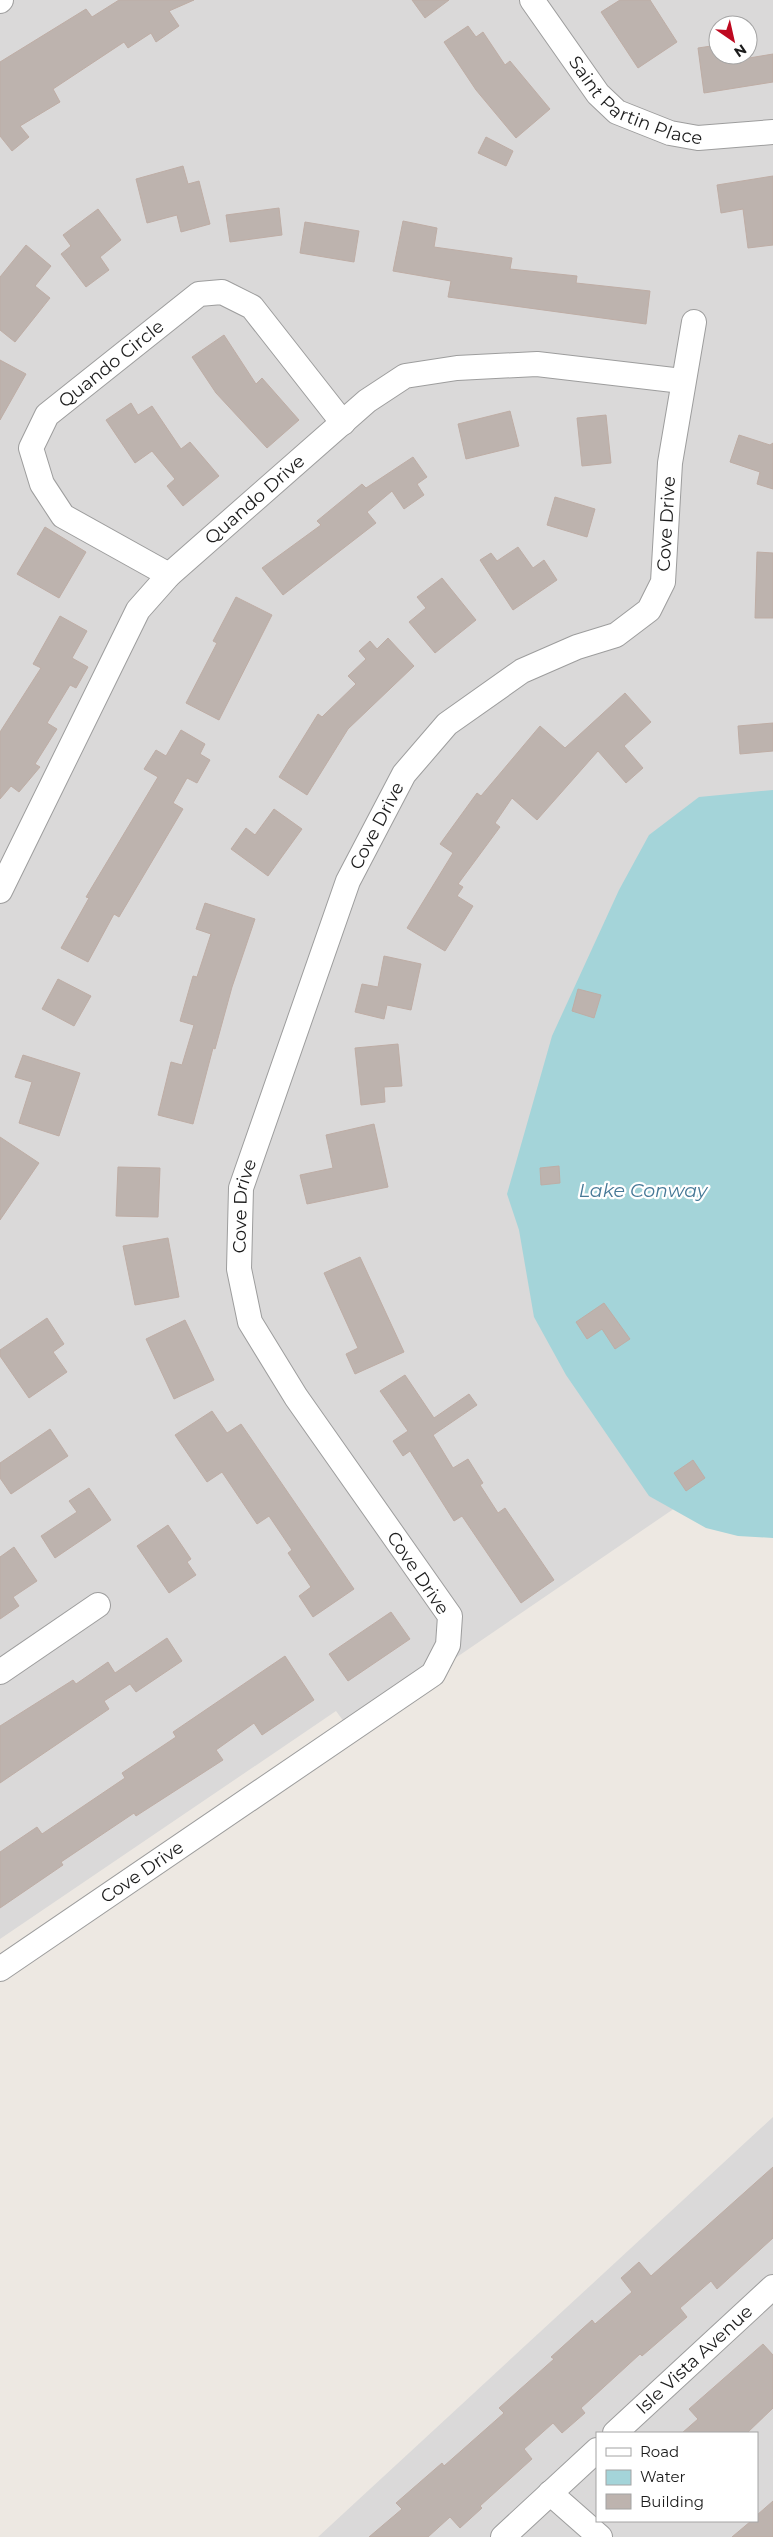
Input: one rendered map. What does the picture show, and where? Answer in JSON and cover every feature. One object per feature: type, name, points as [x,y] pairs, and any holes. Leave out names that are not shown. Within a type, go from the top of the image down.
[{"type":"street","name":"Saint Partin Place","points":[[532,0],[598,94],[617,112],[670,134],[698,138],[773,132]]},
{"type":"street","name":"Quando Circle","points":[[169,575],[63,516],[42,484],[31,448],[47,415],[199,294],[222,292],[252,307],[343,423]]},
{"type":"street","name":"Cove Drive","points":[[0,1969],[433,1674],[448,1645],[450,1616],[296,1397],[250,1322],[239,1269],[241,1188],[348,881],[404,774],[446,724],[522,671],[577,647],[616,635],[649,610],[663,582],[670,463],[682,381],[694,322]]},
{"type":"street","name":"Quando Drive","points":[[2,880],[138,610],[169,575],[367,401],[405,376],[457,368],[537,364],[682,381]]},
{"type":"street","points":[[0,1672],[98,1605]]},
{"type":"street","name":"Isle Vista Avenue","points":[[616,2432],[773,2287]]},
{"type":"street","points":[[503,2537],[596,2451]]},
{"type":"street","points":[[550,2493],[600,2537]]},
{"type":"shaded area","points":[[0,0],[773,0],[773,1441],[350,1730],[336,1711],[0,1939]]},
{"type":"shaded area","points":[[773,2117],[773,2537],[318,2537]]},
{"type":"water","name":"Lake Conway","points":[[773,790],[773,1538],[738,1536],[706,1528],[649,1496],[566,1375],[534,1317],[519,1230],[507,1194],[552,1036],[619,890],[649,835],[699,797]]},
{"type":"building","points":[[119,0],[194,0],[169,11],[179,26],[156,42],[151,33],[128,48],[124,42],[53,89],[60,102],[20,126],[29,137],[12,151],[0,136],[0,62],[86,9],[92,17]]},
{"type":"building","points":[[412,0],[449,0],[425,18]]},
{"type":"building","points":[[620,0],[650,0],[677,42],[638,68],[601,12]]},
{"type":"building","points":[[468,26],[476,37],[483,32],[505,65],[510,61],[550,109],[516,138],[476,90],[444,42]]},
{"type":"building","points":[[708,46],[708,65],[758,65],[758,56],[773,54],[773,82],[704,93],[698,48]]},
{"type":"building","points":[[486,137],[513,151],[506,166],[478,153]]},
{"type":"building","points":[[183,166],[188,184],[199,181],[210,224],[181,232],[177,215],[147,223],[136,179]]},
{"type":"building","points":[[773,176],[773,245],[748,248],[743,209],[721,213],[717,185]]},
{"type":"building","points":[[279,208],[282,235],[230,242],[226,215]]},
{"type":"building","points":[[98,209],[121,240],[100,257],[109,270],[86,287],[61,254],[71,246],[63,235]]},
{"type":"building","points":[[403,221],[437,228],[434,247],[512,258],[510,269],[577,276],[576,283],[650,291],[646,324],[448,297],[451,281],[393,271]]},
{"type":"building","points":[[305,222],[359,231],[354,262],[300,253]]},
{"type":"building","points":[[26,245],[51,266],[35,286],[50,298],[15,342],[0,330],[0,277]]},
{"type":"building","points":[[224,335],[256,384],[262,378],[299,420],[267,448],[216,393],[192,357]]},
{"type":"building","points":[[0,360],[26,374],[0,420]]},
{"type":"building","points":[[131,403],[138,415],[152,406],[181,449],[190,442],[219,476],[183,506],[167,486],[175,479],[152,451],[135,463],[106,420]]},
{"type":"building","points":[[510,411],[519,446],[466,459],[458,424]]},
{"type":"building","points":[[606,415],[611,463],[582,466],[577,418]]},
{"type":"building","points":[[739,435],[770,445],[773,443],[773,489],[757,484],[760,472],[730,462]]},
{"type":"building","points":[[413,457],[427,477],[417,484],[424,495],[404,509],[392,491],[367,512],[376,523],[283,595],[262,568],[321,525],[317,521],[362,484],[366,488]]},
{"type":"building","points":[[555,497],[595,509],[587,537],[547,525]]},
{"type":"building","points":[[45,527],[86,552],[59,598],[17,574]]},
{"type":"building","points":[[518,547],[533,568],[544,560],[557,580],[513,610],[480,560],[491,553],[497,561]]},
{"type":"building","points":[[757,552],[773,553],[773,618],[755,618]]},
{"type":"building","points":[[442,578],[476,620],[435,653],[409,622],[426,608],[417,597]]},
{"type":"building","points":[[236,597],[272,615],[219,720],[186,703],[217,643],[213,641]]},
{"type":"building","points":[[60,616],[87,631],[72,658],[88,667],[76,688],[70,685],[47,723],[57,729],[35,764],[40,767],[19,792],[11,786],[0,799],[0,732],[41,668],[33,664]]},
{"type":"building","points":[[388,638],[414,666],[348,729],[307,795],[279,777],[318,714],[322,717],[356,684],[348,676],[366,659],[359,651],[370,641],[377,649]]},
{"type":"building","points":[[625,693],[651,722],[624,746],[643,768],[626,783],[598,751],[537,820],[512,798],[495,823],[500,827],[458,884],[463,887],[457,896],[473,906],[445,951],[407,928],[453,853],[440,844],[477,793],[481,796],[540,726],[565,748]]},
{"type":"building","points":[[773,723],[773,751],[740,754],[738,726]]},
{"type":"building","points":[[181,730],[205,744],[200,754],[210,760],[197,783],[187,778],[173,803],[183,809],[119,917],[114,914],[88,962],[61,948],[89,898],[86,897],[158,777],[144,769],[156,750],[166,756]]},
{"type":"building","points":[[274,809],[302,829],[268,876],[231,849],[246,828],[255,835]]},
{"type":"building","points":[[205,903],[255,919],[232,987],[215,1049],[213,1048],[193,1124],[158,1115],[171,1062],[182,1065],[194,1025],[180,1021],[193,976],[197,977],[211,934],[196,929]]},
{"type":"building","points":[[384,956],[421,964],[411,1010],[387,1005],[384,1019],[355,1012],[362,984],[378,987]]},
{"type":"building","points":[[58,979],[91,996],[74,1026],[42,1009]]},
{"type":"building","points":[[578,989],[601,995],[594,1018],[572,1011]]},
{"type":"building","points":[[398,1044],[402,1086],[384,1087],[385,1102],[361,1105],[355,1048]]},
{"type":"building","points":[[23,1055],[80,1073],[59,1136],[19,1123],[32,1082],[15,1077]]},
{"type":"building","points":[[374,1124],[388,1187],[307,1204],[300,1175],[333,1168],[326,1135]]},
{"type":"building","points":[[0,1137],[39,1163],[0,1220]]},
{"type":"building","points":[[559,1166],[560,1183],[541,1185],[540,1168]]},
{"type":"building","points":[[118,1167],[160,1168],[158,1217],[116,1216]]},
{"type":"building","points":[[168,1238],[179,1297],[135,1305],[123,1246]]},
{"type":"building","points":[[360,1257],[404,1352],[355,1374],[346,1354],[358,1348],[324,1273]]},
{"type":"building","points":[[604,1303],[630,1339],[615,1349],[602,1329],[587,1339],[576,1322]]},
{"type":"building","points":[[47,1318],[64,1344],[53,1352],[67,1372],[29,1398],[0,1356],[0,1350]]},
{"type":"building","points":[[185,1320],[214,1380],[174,1399],[146,1339]]},
{"type":"building","points":[[405,1375],[434,1418],[469,1394],[477,1405],[433,1435],[453,1468],[468,1459],[483,1483],[480,1485],[498,1513],[505,1508],[554,1580],[521,1603],[462,1516],[454,1521],[410,1451],[403,1456],[393,1441],[408,1431],[380,1391]]},
{"type":"building","points":[[212,1411],[227,1433],[241,1424],[354,1589],[313,1617],[299,1596],[311,1587],[288,1553],[292,1550],[269,1516],[257,1524],[222,1472],[207,1482],[175,1435]]},
{"type":"building","points":[[50,1429],[68,1456],[11,1494],[0,1478],[0,1463]]},
{"type":"building","points":[[693,1460],[705,1478],[686,1491],[674,1473]]},
{"type":"building","points":[[89,1488],[111,1520],[55,1558],[41,1536],[77,1512],[69,1501]]},
{"type":"building","points":[[168,1525],[191,1559],[187,1562],[196,1575],[169,1593],[137,1546]]},
{"type":"building","points":[[14,1547],[37,1581],[13,1597],[19,1606],[0,1619],[0,1557]]},
{"type":"building","points":[[391,1612],[410,1639],[348,1681],[329,1654]]},
{"type":"building","points":[[167,1638],[182,1661],[136,1692],[130,1684],[104,1701],[109,1709],[0,1783],[0,1726],[73,1680],[76,1684],[108,1662],[115,1673]]},
{"type":"building","points":[[285,1656],[314,1700],[262,1735],[254,1723],[216,1750],[223,1760],[136,1816],[134,1813],[61,1862],[63,1865],[0,1908],[0,1852],[37,1827],[42,1834],[125,1778],[122,1773],[176,1737],[173,1732]]},
{"type":"building","points":[[773,2167],[773,2238],[717,2289],[711,2281],[680,2308],[687,2317],[642,2356],[640,2354],[581,2408],[585,2413],[562,2433],[553,2423],[524,2449],[532,2459],[480,2506],[482,2508],[460,2528],[450,2517],[428,2537],[369,2537],[402,2509],[396,2503],[442,2463],[444,2466],[504,2413],[499,2408],[554,2359],[551,2357],[592,2320],[595,2324],[632,2292],[621,2278],[639,2262],[651,2276]]},
{"type":"building","points":[[763,2344],[773,2355],[773,2408],[748,2432],[683,2432],[698,2419],[689,2409]]},
{"type":"building","points":[[773,2501],[773,2537],[732,2537],[750,2522],[758,2522],[758,2514]]}]
